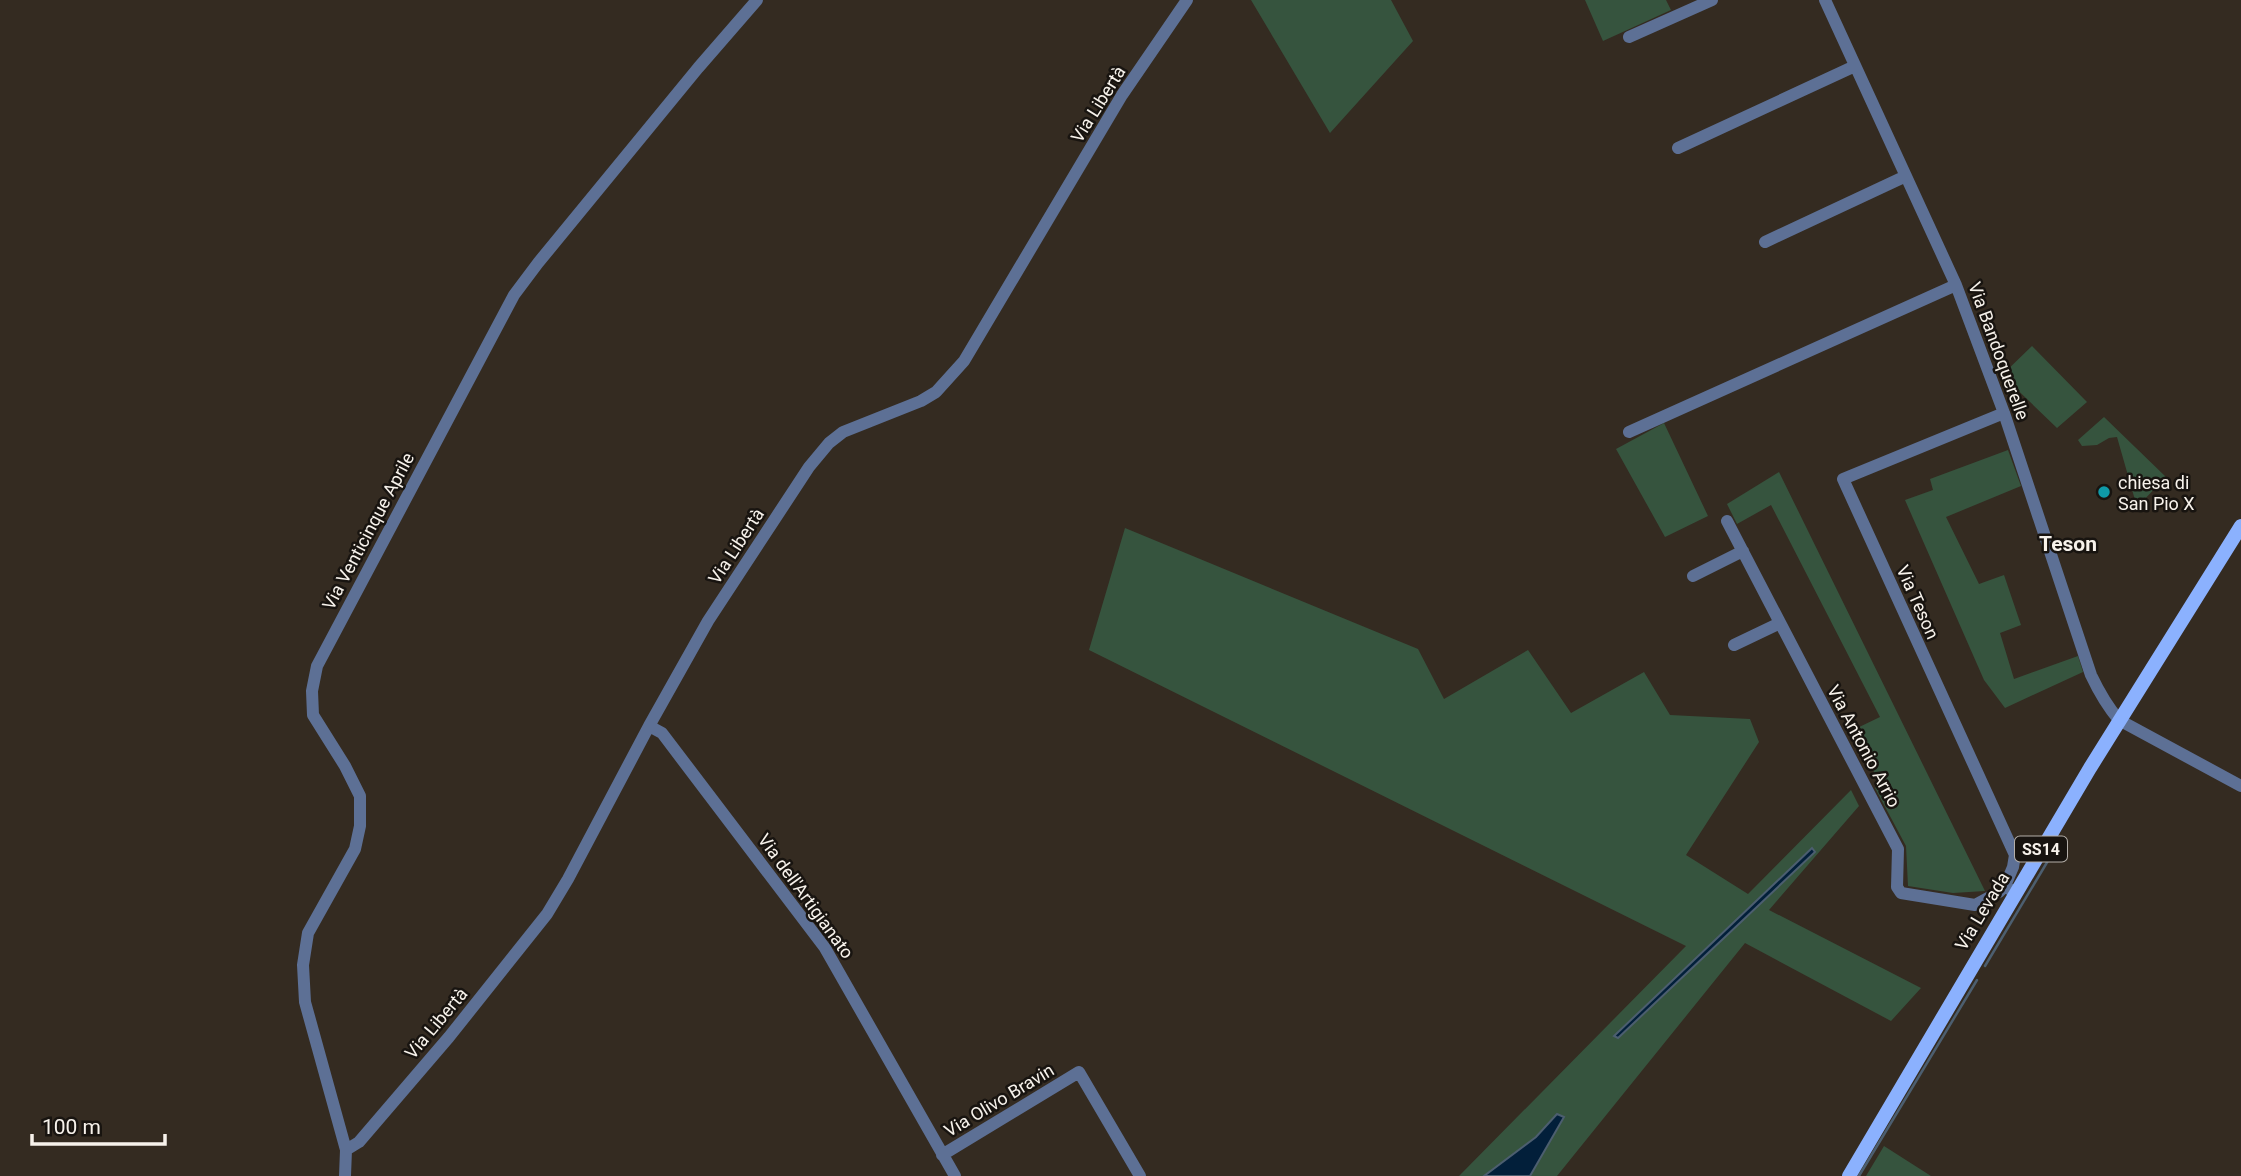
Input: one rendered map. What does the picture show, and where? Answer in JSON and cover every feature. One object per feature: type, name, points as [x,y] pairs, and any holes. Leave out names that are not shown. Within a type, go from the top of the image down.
[{"type":"main road","name":"Via Levada","points":[[1849,1176],[2010,890],[2241,526]]},
{"type":"street","name":"Via Venticinque Aprile","points":[[345,1176],[346,1150],[304,1002],[303,965],[308,933],[355,849],[360,826],[360,796],[313,715],[312,691],[317,666],[514,295],[698,68],[757,0]]},
{"type":"street","name":"Via Libertà","points":[[346,1150],[359,1142],[449,1037],[547,914],[708,621],[809,467],[843,432],[921,401],[936,392],[964,361],[1122,95],[1186,0]]},
{"type":"street","points":[[1629,37],[1712,0]]},
{"type":"street","name":"Via Bandoquerelle","points":[[1825,0],[1956,285],[2004,413],[2091,675],[2108,707],[2119,720]]},
{"type":"street","points":[[1678,148],[1855,66]]},
{"type":"street","points":[[1765,242],[1906,177]]},
{"type":"street","points":[[1629,432],[1956,285]]},
{"type":"street","name":"Via Teson","points":[[2004,413],[1843,479],[2015,855],[2010,890]]},
{"type":"street","name":"Via Antonio Arrio","points":[[1727,521],[1898,849],[1897,887],[1901,893],[1975,905],[1999,892],[2010,890]]},
{"type":"street","points":[[1693,576],[1743,551]]},
{"type":"street","points":[[1734,645],[1780,623]]},
{"type":"street","points":[[2119,720],[2241,786]]},
{"type":"street","name":"Via dell'Artigianato","points":[[649,726],[662,733],[825,947],[955,1176]]},
{"type":"street","name":"Via Olivo Bravin","points":[[942,1155],[1079,1072],[1140,1176]]},
{"type":"green space","points":[[1251,0],[1391,0],[1413,41],[1330,133]]},
{"type":"green space","points":[[1585,0],[1666,0],[1671,10],[1603,41]]},
{"type":"green space","points":[[2032,346],[2087,402],[2057,428],[2002,375]]},
{"type":"green space","points":[[2104,417],[2166,477],[2137,507],[2117,437],[2097,445],[2082,446],[2078,440]]},
{"type":"green space","points":[[1664,423],[1708,516],[1665,537],[1616,449]]},
{"type":"green space","points":[[2008,450],[2021,486],[1946,517],[1979,584],[2004,575],[2021,625],[2000,633],[2014,679],[2078,656],[2083,672],[2005,708],[1984,680],[1905,500],[1933,490],[1930,479]]},
{"type":"green space","points":[[1779,472],[1985,891],[1953,893],[1908,886],[1906,846],[1875,788],[1880,784],[1853,730],[1880,717],[1771,505],[1737,524],[1727,504]]},
{"type":"green space","points":[[1125,528],[1418,649],[1444,699],[1528,650],[1571,713],[1644,672],[1670,715],[1750,719],[1759,742],[1686,855],[1748,894],[1851,790],[1859,806],[1769,910],[1921,988],[1891,1021],[1745,943],[1557,1176],[1459,1176],[1686,946],[1089,650]]},
{"type":"green space","points":[[1884,1146],[1931,1176],[1866,1176]]},
{"type":"water","points":[[1812,848],[1815,852],[1618,1038],[1614,1036]]},
{"type":"water","points":[[1557,1114],[1564,1117],[1530,1176],[1484,1176],[1536,1137]]},
{"type":"waterway","points":[[1985,966],[2055,849]]},
{"type":"waterway","points":[[1859,1176],[1977,980]]},
{"type":"place","name":"chiesa di San Pio X","points":[[2104,492]]},
{"type":"district","name":"Teson","points":[[2068,544]]}]
